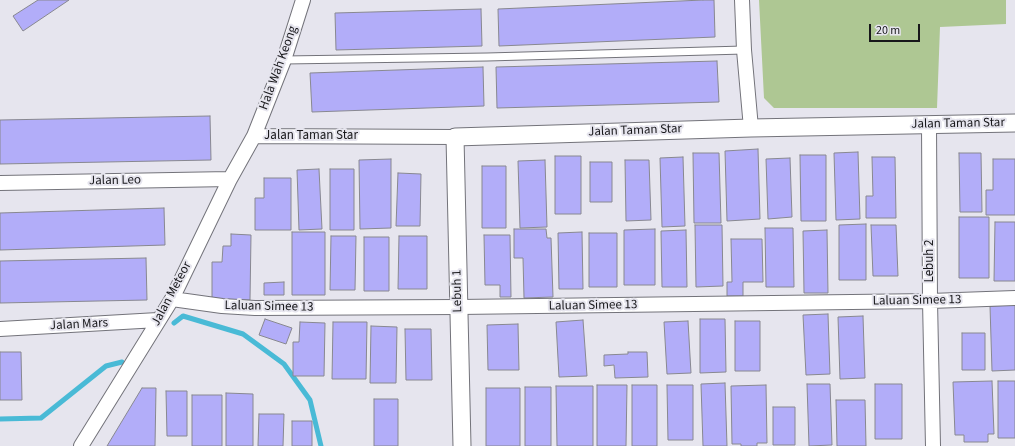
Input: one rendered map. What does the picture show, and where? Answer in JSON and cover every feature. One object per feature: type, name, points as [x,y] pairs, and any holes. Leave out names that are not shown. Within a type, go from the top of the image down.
[{"type":"street","name":"Hala Wah Keong","points":[[254,136],[284,60],[303,0]]},
{"type":"street","points":[[742,0],[744,50],[751,128]]},
{"type":"street","name":"Jalan Taman Star","points":[[254,136],[455,137],[751,128],[1015,123]]},
{"type":"street","name":"Lebuh 2","points":[[929,125],[933,446]]},
{"type":"street","name":"Jalan Meteor","points":[[81,446],[172,299],[230,179],[254,136]]},
{"type":"street","name":"Lebuh 1","points":[[455,137],[462,446]]},
{"type":"street","name":"Jalan Leo","points":[[0,183],[230,179]]},
{"type":"street","name":"Laluan Simee 13","points":[[172,299],[222,306],[255,308],[459,308],[930,301],[1015,298]]},
{"type":"street","name":"Jalan Mars","points":[[0,329],[158,320]]},
{"type":"lane","points":[[284,60],[479,57],[744,50]]},
{"type":"green space","points":[[759,0],[1006,0],[1006,24],[940,27],[937,108],[774,108],[764,98]]},
{"type":"building","points":[[38,0],[69,0],[23,31],[13,16]]},
{"type":"building","points":[[714,0],[715,37],[499,46],[498,9]]},
{"type":"building","points":[[481,9],[482,46],[336,50],[335,13]]},
{"type":"building","points":[[717,61],[719,102],[497,108],[496,67]]},
{"type":"building","points":[[483,67],[484,106],[312,112],[310,73]]},
{"type":"building","points":[[210,116],[211,160],[0,164],[0,120]]},
{"type":"building","points":[[758,149],[760,219],[727,221],[725,151]]},
{"type":"building","points":[[858,152],[860,219],[836,220],[834,153]]},
{"type":"building","points":[[693,153],[719,153],[721,223],[694,223]]},
{"type":"building","points":[[959,153],[981,153],[982,212],[960,212]]},
{"type":"building","points":[[800,155],[826,155],[826,221],[801,221]]},
{"type":"building","points":[[555,156],[581,156],[581,214],[555,214]]},
{"type":"building","points":[[683,157],[685,226],[662,227],[660,158]]},
{"type":"building","points":[[872,157],[895,157],[896,218],[866,218],[866,196],[873,196]]},
{"type":"building","points":[[790,158],[792,217],[768,219],[766,159]]},
{"type":"building","points":[[391,159],[391,228],[360,229],[359,160]]},
{"type":"building","points":[[993,159],[1015,159],[1015,215],[986,215],[986,190],[993,190]]},
{"type":"building","points":[[545,160],[547,227],[520,228],[518,161]]},
{"type":"building","points":[[625,160],[649,160],[651,220],[626,221]]},
{"type":"building","points":[[590,162],[612,162],[612,202],[590,202]]},
{"type":"building","points":[[482,166],[506,166],[506,228],[482,228]]},
{"type":"building","points":[[319,169],[322,229],[299,230],[297,170]]},
{"type":"building","points":[[330,169],[354,169],[354,230],[330,230]]},
{"type":"building","points":[[398,173],[421,174],[420,226],[396,226]]},
{"type":"building","points":[[264,178],[291,178],[291,230],[255,230],[255,198],[264,198]]},
{"type":"building","points":[[164,208],[165,245],[0,250],[0,213]]},
{"type":"building","points":[[959,217],[989,217],[989,278],[959,278]]},
{"type":"building","points":[[995,222],[1015,222],[1015,281],[994,281]]},
{"type":"building","points":[[866,224],[866,280],[839,280],[839,225]]},
{"type":"building","points":[[695,225],[722,225],[723,286],[696,287]]},
{"type":"building","points":[[871,225],[896,225],[898,276],[873,276]]},
{"type":"building","points":[[765,228],[793,228],[794,287],[766,287]]},
{"type":"building","points":[[514,229],[546,229],[547,238],[551,238],[553,297],[524,298],[523,258],[514,258]]},
{"type":"building","points":[[655,229],[655,285],[624,285],[624,230]]},
{"type":"building","points":[[686,230],[687,287],[662,287],[661,231]]},
{"type":"building","points":[[827,230],[828,293],[804,293],[803,231]]},
{"type":"building","points":[[292,232],[325,232],[325,295],[292,295]]},
{"type":"building","points":[[582,232],[583,289],[559,289],[558,233]]},
{"type":"building","points":[[589,233],[617,233],[617,287],[589,287]]},
{"type":"building","points":[[231,234],[251,235],[250,300],[212,300],[212,262],[222,262],[223,246],[231,246]]},
{"type":"building","points":[[484,235],[510,235],[511,297],[500,297],[500,285],[485,285]]},
{"type":"building","points":[[331,236],[356,236],[355,290],[330,290]]},
{"type":"building","points":[[399,236],[427,236],[427,289],[398,289]]},
{"type":"building","points":[[364,237],[389,237],[389,291],[364,291]]},
{"type":"building","points":[[731,239],[762,239],[763,282],[743,282],[743,296],[727,296],[727,282],[732,282]]},
{"type":"building","points":[[146,258],[147,300],[0,303],[0,261]]},
{"type":"building","points":[[284,282],[284,295],[264,295],[264,283]]},
{"type":"building","points":[[1015,305],[1015,370],[992,371],[990,306]]},
{"type":"building","points":[[828,314],[830,374],[806,375],[803,315]]},
{"type":"building","points":[[863,316],[865,378],[840,379],[838,317]]},
{"type":"building","points":[[265,319],[292,328],[286,344],[259,335]]},
{"type":"building","points":[[700,319],[725,319],[726,372],[700,373]]},
{"type":"building","points":[[583,320],[587,376],[559,377],[556,322]]},
{"type":"building","points":[[688,321],[691,373],[667,374],[664,322]]},
{"type":"building","points":[[735,321],[760,321],[760,371],[735,371]]},
{"type":"building","points":[[300,322],[325,323],[324,376],[293,376],[293,342],[299,342]]},
{"type":"building","points":[[333,322],[367,322],[366,379],[332,379]]},
{"type":"building","points":[[518,324],[519,370],[488,370],[487,325]]},
{"type":"building","points":[[371,326],[397,327],[396,383],[370,383]]},
{"type":"building","points":[[405,329],[431,329],[432,380],[406,380]]},
{"type":"building","points":[[962,333],[985,333],[985,370],[962,370]]},
{"type":"building","points":[[0,352],[21,352],[22,400],[0,400]]},
{"type":"building","points":[[628,352],[647,352],[648,377],[615,378],[614,365],[604,366],[604,355],[628,354]]},
{"type":"building","points":[[992,381],[994,434],[988,434],[988,442],[964,442],[964,435],[955,435],[953,382]]},
{"type":"building","points":[[998,381],[1015,381],[1015,438],[998,438]]},
{"type":"building","points":[[725,383],[727,446],[703,446],[701,384]]},
{"type":"building","points":[[807,384],[830,384],[832,445],[809,446]]},
{"type":"building","points":[[875,384],[902,384],[902,439],[875,439]]},
{"type":"building","points":[[597,385],[627,385],[626,446],[597,446]]},
{"type":"building","points":[[632,385],[657,385],[657,446],[632,446]]},
{"type":"building","points":[[667,385],[693,385],[693,440],[668,440]]},
{"type":"building","points":[[766,385],[767,443],[757,443],[757,446],[741,446],[741,444],[732,444],[731,386]]},
{"type":"building","points":[[556,386],[593,386],[593,446],[557,446]]},
{"type":"building","points":[[525,387],[551,387],[551,446],[525,446]]},
{"type":"building","points":[[142,388],[156,388],[155,446],[107,446]]},
{"type":"building","points":[[486,388],[520,388],[520,446],[486,446]]},
{"type":"building","points":[[166,391],[187,391],[187,436],[167,436]]},
{"type":"building","points":[[226,393],[253,394],[253,446],[226,446]]},
{"type":"building","points":[[192,395],[222,395],[222,446],[192,446]]},
{"type":"building","points":[[374,399],[398,399],[398,446],[374,446]]},
{"type":"building","points":[[836,400],[865,400],[866,446],[837,446]]},
{"type":"building","points":[[773,407],[795,407],[795,445],[773,445]]},
{"type":"building","points":[[259,414],[284,414],[283,446],[258,446]]},
{"type":"building","points":[[292,421],[312,421],[312,446],[292,446]]},
{"type":"waterway","points":[[174,323],[183,316],[243,334],[284,364],[310,400],[321,446]]},
{"type":"waterway","points":[[0,419],[41,418],[106,366],[122,362]]}]
